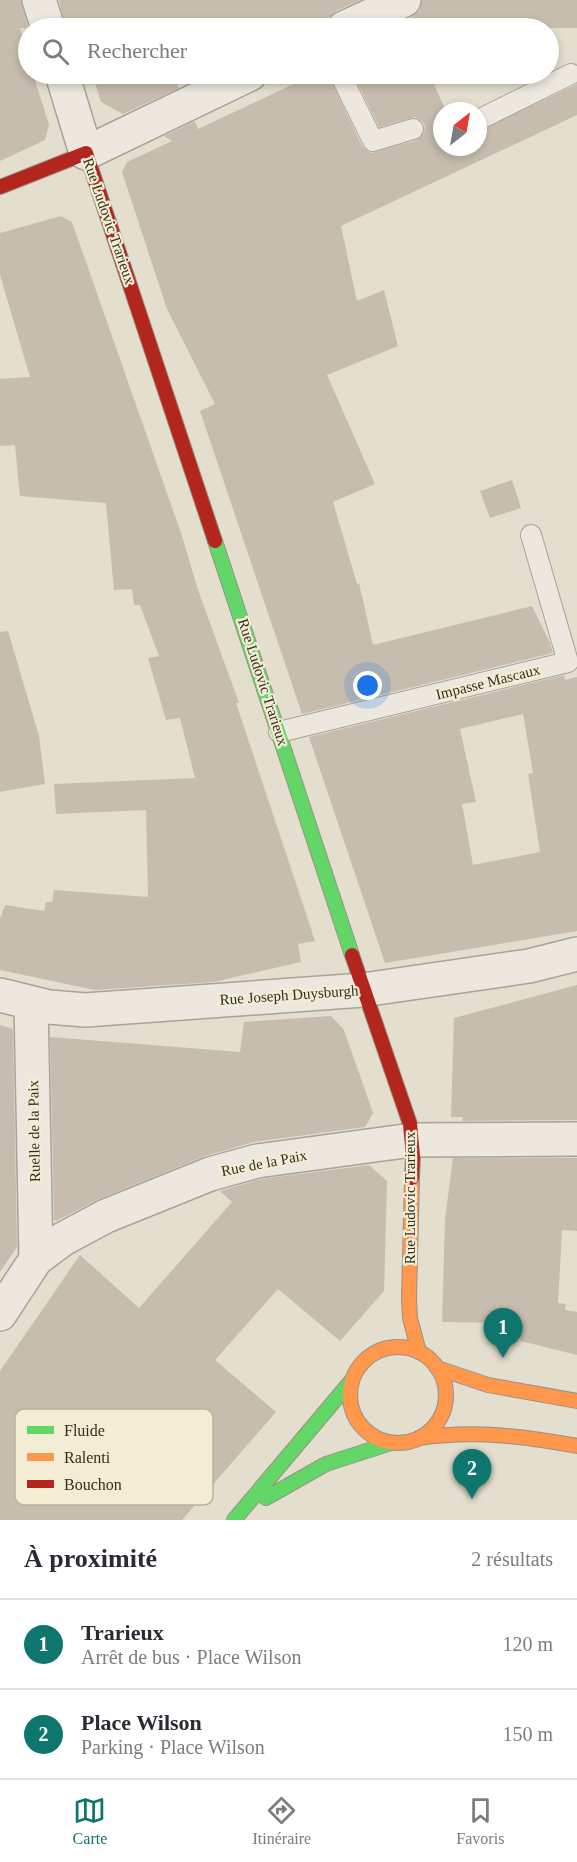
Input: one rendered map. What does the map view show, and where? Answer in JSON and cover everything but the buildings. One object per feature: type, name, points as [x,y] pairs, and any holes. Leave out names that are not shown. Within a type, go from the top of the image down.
[{"type":"street","points":[[39,0],[45,18]]},
{"type":"street","points":[[365,18],[404,0]]},
{"type":"street","name":"Rue Ludovic Trarieux","points":[[65,84],[363,990],[405,1107],[412,1140],[410,1318],[419,1352]]},
{"type":"street","points":[[0,187],[86,153],[229,84]]},
{"type":"street","name":"Rue Joseph Duysburgh","points":[[0,995],[57,1008],[85,1010],[363,990],[521,967],[577,954]]},
{"type":"street","name":"Ruelle de la Paix","points":[[31,1003],[36,1259]]},
{"type":"street","name":"Rue de la Paix","points":[[0,1314],[36,1259],[63,1239],[106,1216],[210,1174],[257,1161],[412,1140],[577,1139]]},
{"type":"street","name":"Rue Ludovic Trarieux","points":[[398,1318],[409,1298]]},
{"type":"street","points":[[236,1517],[352,1380],[360,1365],[383,1345],[419,1352],[437,1368],[481,1384],[577,1401]]},
{"type":"street","points":[[419,1438],[438,1422],[444,1407],[444,1383],[437,1368]]},
{"type":"street","points":[[352,1380],[350,1402],[355,1417],[370,1434],[391,1443]]},
{"type":"street","points":[[236,1517],[294,1479],[317,1467],[342,1456],[391,1443],[452,1432],[483,1431],[577,1446]]},
{"type":"lane","points":[[559,80],[571,74]]},
{"type":"lane","points":[[345,84],[373,141],[413,129]]},
{"type":"lane","points":[[487,116],[551,84]]},
{"type":"lane","name":"Impasse Mascaux","points":[[279,732],[568,662],[531,536]]},
{"type":"traffic: fast","points":[[215,541],[352,955]]},
{"type":"traffic: fast","points":[[234,1520],[352,1380]]},
{"type":"traffic: fast","points":[[266,1498],[326,1464],[391,1443]]},
{"type":"traffic: slow","points":[[412,1178],[409,1298],[410,1318],[419,1352]]},
{"type":"traffic: slow","points":[[398,1347],[416,1351],[432,1361],[442,1377],[446,1395],[442,1413],[432,1429],[416,1439],[398,1443],[380,1439],[364,1429],[354,1413],[350,1395],[354,1377],[364,1361],[380,1351],[398,1347]]},
{"type":"traffic: slow","points":[[437,1368],[488,1385],[577,1401]]},
{"type":"traffic: slow","points":[[419,1438],[479,1434],[537,1439],[577,1446]]},
{"type":"traffic: jam","points":[[0,187],[86,153],[215,541]]},
{"type":"traffic: jam","points":[[352,955],[410,1124],[413,1156],[412,1178]]},
{"type":"place","name":"Trarieux","points":[[503,1358]]},
{"type":"place","name":"Place Wilson","points":[[472,1499]]}]
